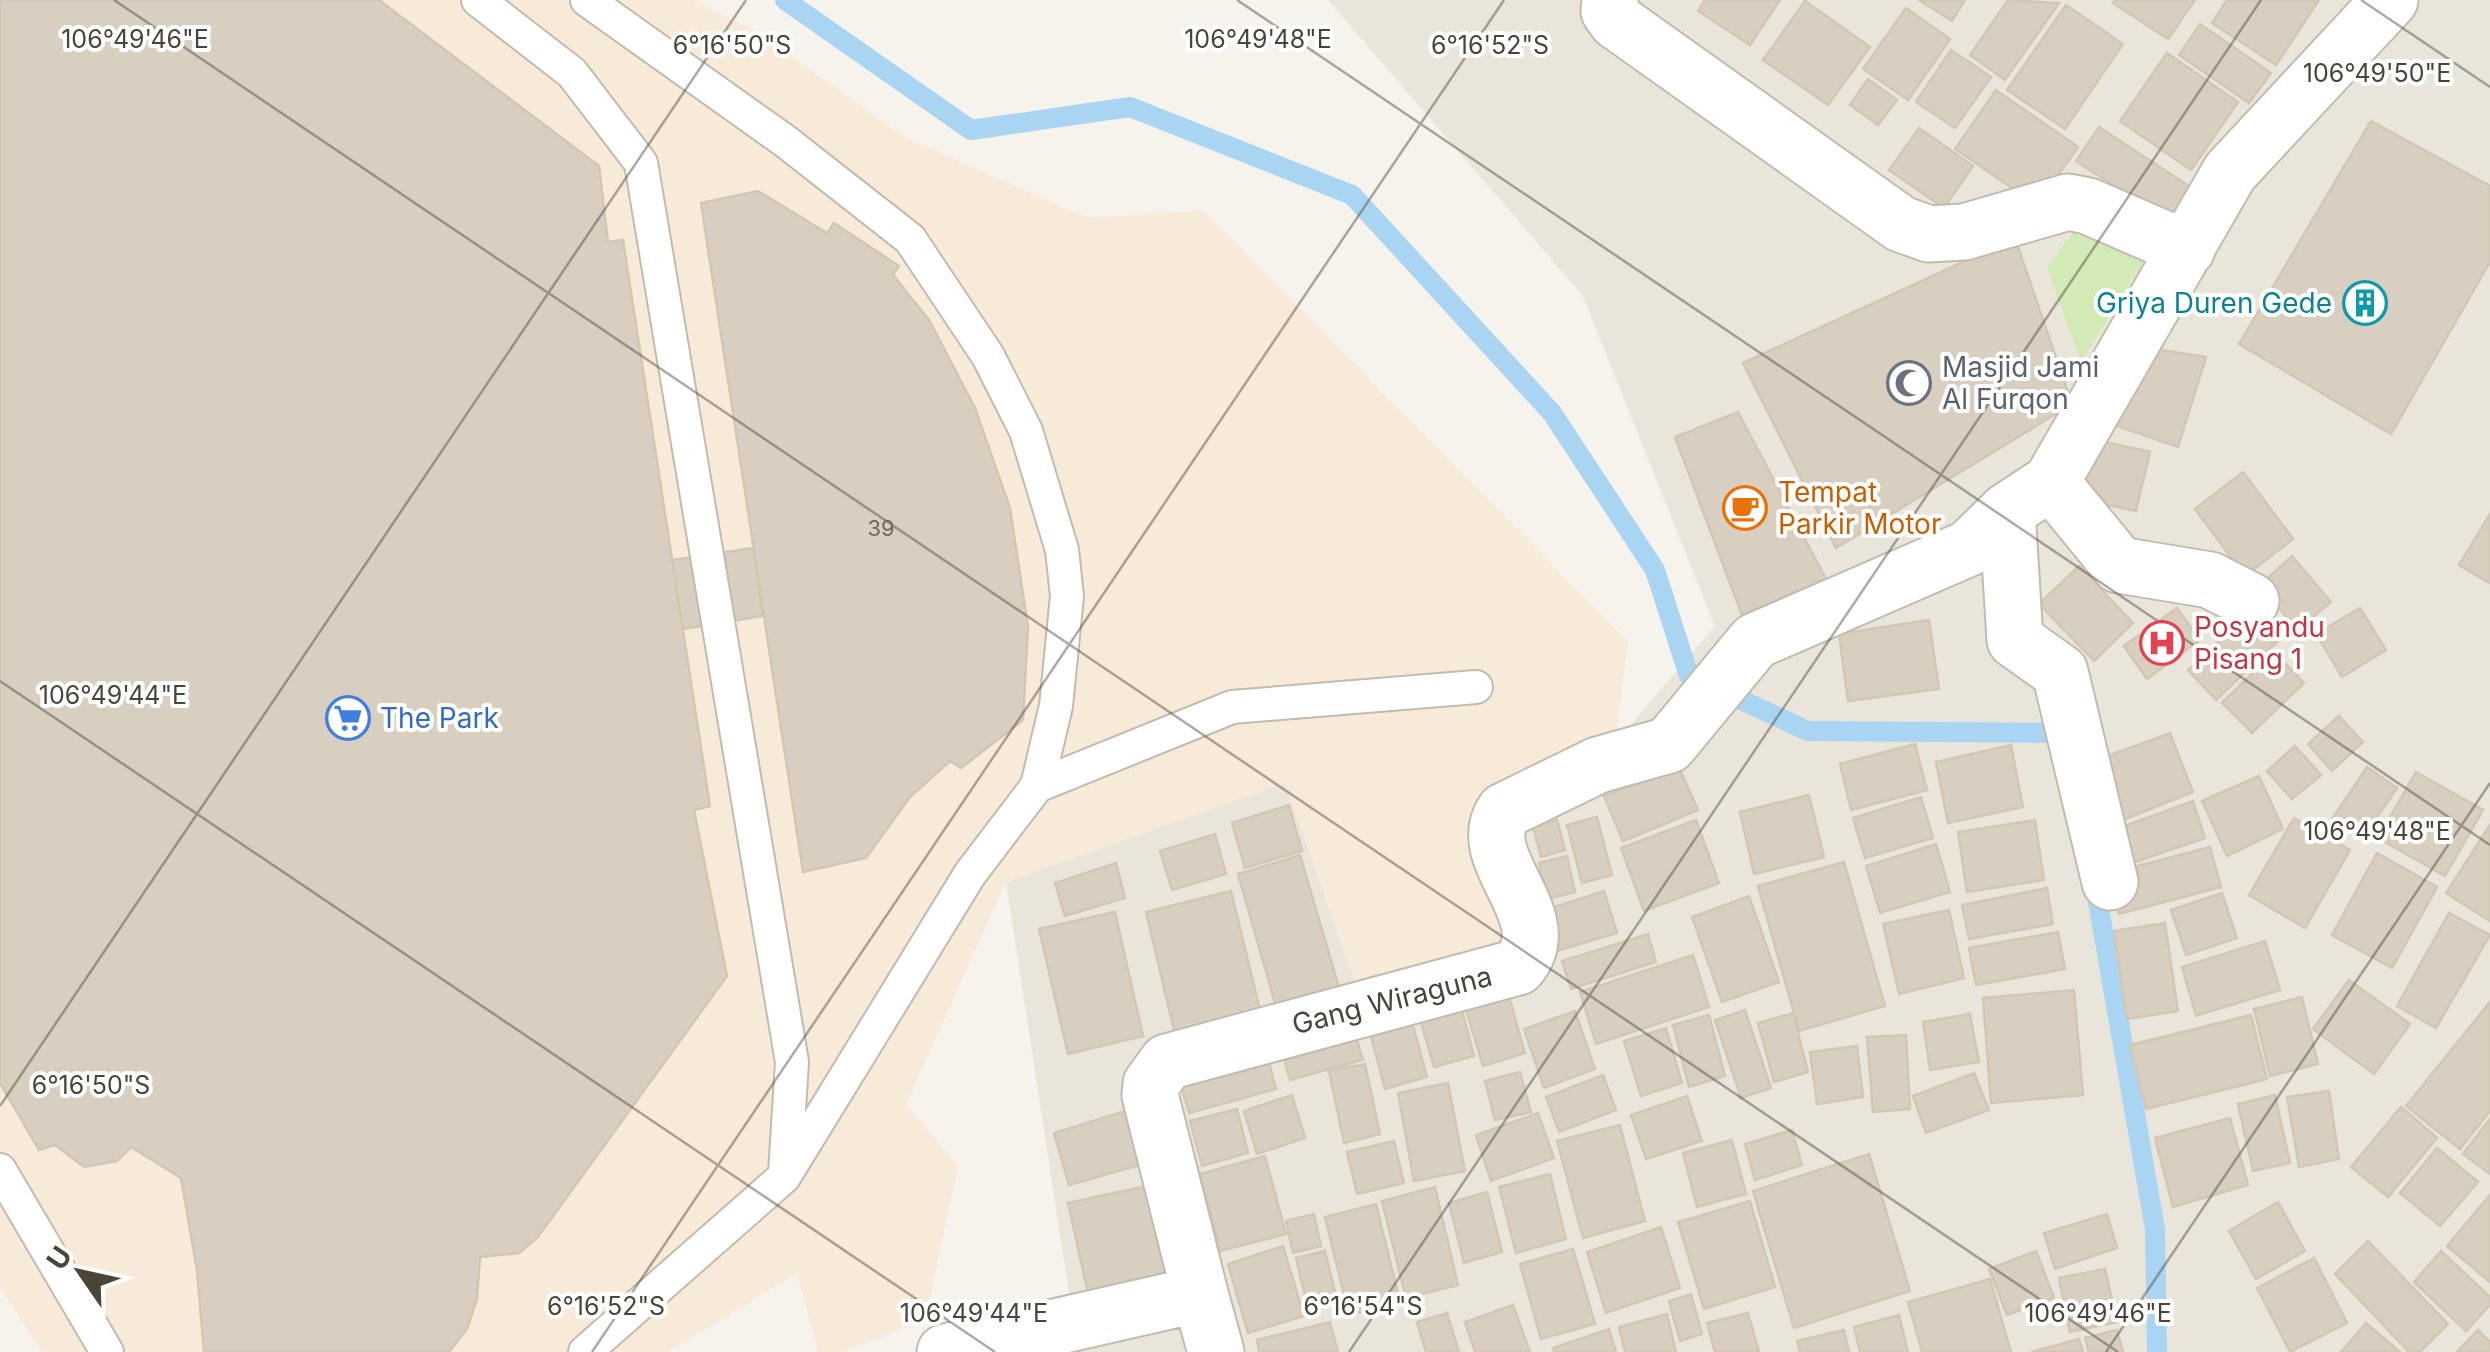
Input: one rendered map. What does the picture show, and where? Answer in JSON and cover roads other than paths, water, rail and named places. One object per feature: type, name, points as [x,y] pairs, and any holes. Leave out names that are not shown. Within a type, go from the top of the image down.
[{"type":"street","points":[[1610,0],[1609,11],[1616,21],[1900,224],[1929,234],[1964,232],[2068,202],[2088,206],[2187,249]]},
{"type":"street","points":[[2110,882],[2060,672],[2015,640],[2029,496],[2187,249],[2230,172],[2390,0]]},
{"type":"street","points":[[2029,496],[2119,565],[2210,580],[2252,601]]},
{"type":"street","name":"Gang Wiraguna","points":[[1216,1352],[1150,1095],[1157,1074],[1172,1058],[1518,967],[1531,942],[1527,913],[1496,840],[1504,812],[1598,764],[1669,745],[1755,641],[1969,548],[2029,496]]},
{"type":"street","points":[[945,1352],[1200,1294]]},
{"type":"lane","points":[[478,0],[572,72],[641,163],[792,1062],[784,1177]]},
{"type":"lane","points":[[585,1352],[784,1177],[970,874],[1038,786],[1065,648],[1066,581],[1062,550],[1026,430],[988,356],[910,239],[785,141],[587,0]]},
{"type":"lane","points":[[1038,786],[1232,707],[1476,688]]},
{"type":"lane","points":[[0,1170],[107,1352]]},
{"type":"waterway","points":[[785,0],[971,130],[1130,107],[1352,195],[1552,413],[1655,570],[1689,676],[1808,731],[2069,733],[2069,737]]},
{"type":"waterway","points":[[2094,879],[2155,1229],[2157,1352]]},
{"type":"place","name":"Griya Duren Gede","points":[[2365,303]]},
{"type":"place","name":"Masjid Jami Al Furqon","points":[[1909,383]]},
{"type":"place","name":"Tempat Parkir Motor","points":[[1745,508]]},
{"type":"place","name":"Posyandu Pisang 1","points":[[2162,643]]},
{"type":"place","name":"The Park","points":[[348,718]]}]
